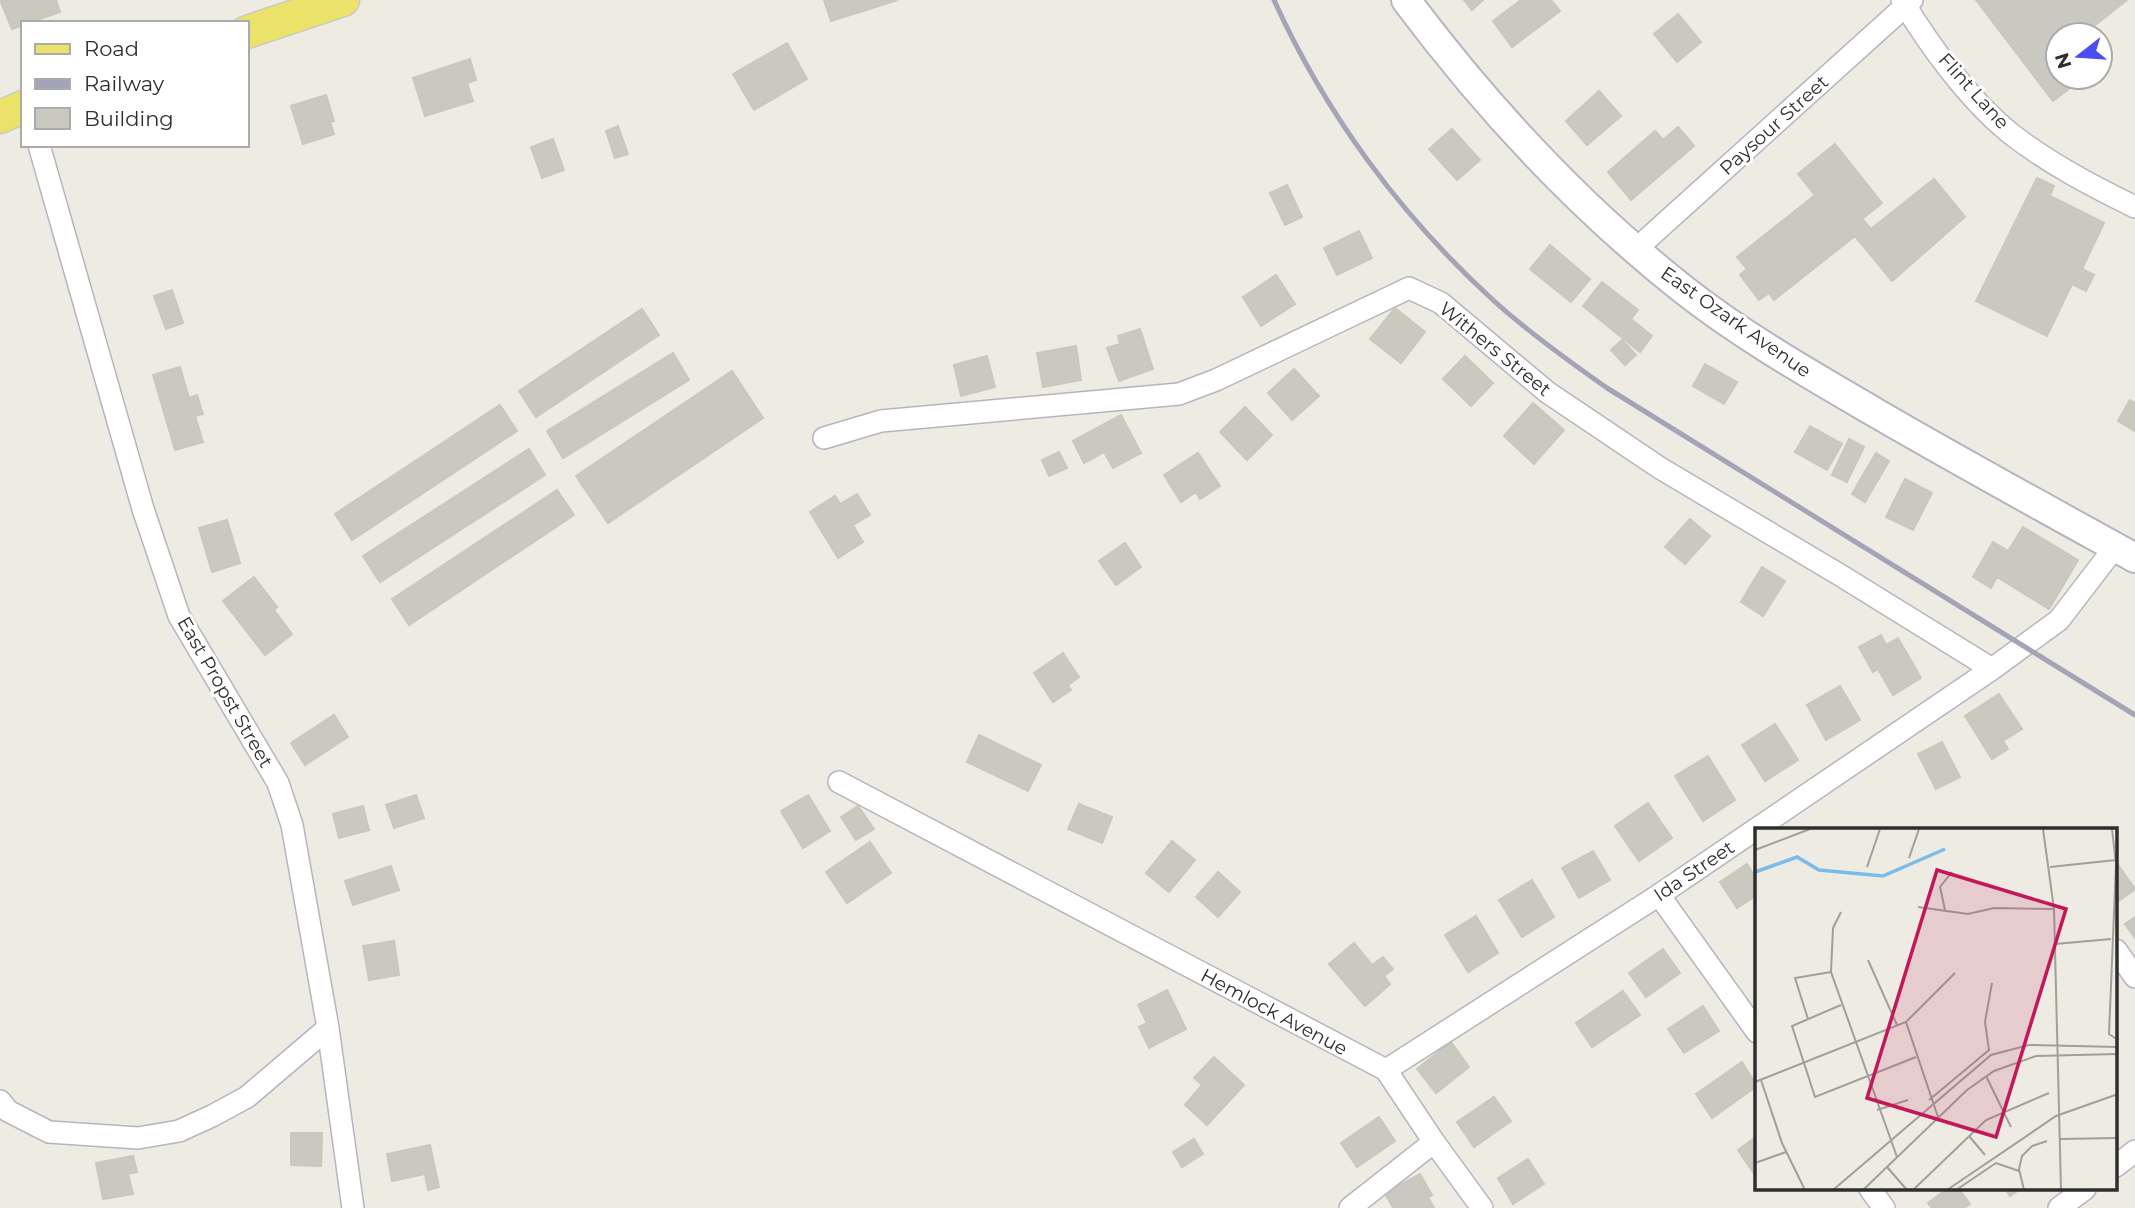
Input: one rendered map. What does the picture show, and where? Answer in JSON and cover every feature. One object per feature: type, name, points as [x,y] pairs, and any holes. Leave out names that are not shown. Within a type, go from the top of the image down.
[{"type":"main road","name":"East Ozark Avenue","points":[[1406,0],[1504,120],[1572,191],[1635,250],[1696,298],[1810,374],[1987,477],[2125,553]]},
{"type":"main road","points":[[248,32],[330,2]]},
{"type":"main road","points":[[0,117],[21,108]]},
{"type":"street","name":"Paysour Street","points":[[1635,250],[1906,2]]},
{"type":"street","name":"Flint Lane","points":[[1906,2],[1947,64],[1980,104],[2010,132],[2057,165],[2135,207]]},
{"type":"street","name":"East Propst Street","points":[[40,147],[143,509],[179,616],[278,783],[292,825],[328,1028],[353,1208]]},
{"type":"street","name":"Withers Street","points":[[824,438],[881,421],[1179,394],[1216,380],[1409,288],[1441,303],[1547,392],[1660,468],[1992,670]]},
{"type":"street","name":"Ida Street","points":[[1758,828],[1992,670],[2059,620],[2125,553]]},
{"type":"street","name":"Hemlock Avenue","points":[[839,782],[1385,1070],[1482,1208]]},
{"type":"street","name":"Ida Street","points":[[1385,1070],[1659,895],[1755,830]]},
{"type":"street","points":[[1659,895],[1755,1029]]},
{"type":"street","points":[[2118,953],[2135,977]]},
{"type":"street","points":[[0,1101],[8,1111],[49,1132],[138,1138],[179,1130],[247,1097],[328,1028]]},
{"type":"street","points":[[1350,1208],[1434,1142]]},
{"type":"street","points":[[2118,1165],[2135,1152]]},
{"type":"street","points":[[1871,1190],[1884,1208]]},
{"type":"street","points":[[2059,1208],[2084,1190]]},
{"type":"building","points":[[0,0],[56,0],[60,12],[35,21],[21,21],[21,26],[12,29]]},
{"type":"building","points":[[824,0],[898,0],[831,21]]},
{"type":"building","points":[[1464,0],[1483,0],[1472,10]]},
{"type":"building","points":[[1521,0],[1551,0],[1560,11],[1512,47],[1493,21]]},
{"type":"building","points":[[1976,0],[2127,0],[2100,21],[2044,21],[2044,89]]},
{"type":"building","points":[[1678,14],[1701,42],[1677,62],[1654,34]]},
{"type":"building","points":[[787,43],[807,79],[754,110],[733,74]]},
{"type":"building","points":[[470,59],[476,80],[467,83],[473,101],[425,116],[413,78]]},
{"type":"building","points":[[1599,91],[1621,116],[1587,145],[1566,121]]},
{"type":"building","points":[[2045,91],[2066,91],[2053,101]]},
{"type":"building","points":[[326,95],[334,121],[330,122],[334,134],[303,144],[291,106]]},
{"type":"building","points":[[618,126],[628,154],[615,158],[606,131]]},
{"type":"building","points":[[1678,127],[1694,146],[1631,200],[1608,172],[1655,131],[1663,140]]},
{"type":"building","points":[[1452,129],[1480,160],[1457,180],[1429,149]]},
{"type":"building","points":[[553,139],[564,170],[542,178],[531,147]]},
{"type":"building","points":[[1835,144],[1882,203],[1862,219],[1871,229],[1934,179],[1965,217],[1892,281],[1855,236],[1774,300],[1769,293],[1759,300],[1740,275],[1747,269],[1737,257],[1815,195],[1798,174]]},
{"type":"building","points":[[2037,178],[2054,186],[2050,196],[2104,223],[2082,269],[2094,275],[2086,291],[2072,284],[2047,336],[1976,301]]},
{"type":"building","points":[[1287,185],[1302,217],[1285,225],[1270,193]]},
{"type":"building","points":[[1359,231],[1372,258],[1337,275],[1324,248]]},
{"type":"building","points":[[1550,245],[1590,279],[1571,302],[1530,269]]},
{"type":"building","points":[[1276,275],[1295,304],[1261,326],[1243,297]]},
{"type":"building","points":[[1602,282],[1638,310],[1631,319],[1652,336],[1640,352],[1583,306]]},
{"type":"building","points":[[172,290],[183,323],[166,329],[154,296]]},
{"type":"building","points":[[1395,308],[1425,332],[1401,363],[1370,339]]},
{"type":"building","points":[[642,309],[659,335],[536,417],[519,391]]},
{"type":"building","points":[[1140,329],[1153,369],[1119,381],[1107,348],[1120,344],[1118,336]]},
{"type":"building","points":[[1622,340],[1636,355],[1625,365],[1611,350]]},
{"type":"building","points":[[1076,346],[1081,380],[1043,387],[1037,353]]},
{"type":"building","points":[[673,353],[689,380],[563,458],[547,431]]},
{"type":"building","points":[[987,356],[995,387],[961,396],[954,365]]},
{"type":"building","points":[[1465,356],[1493,383],[1471,406],[1443,379]]},
{"type":"building","points":[[1705,364],[1737,382],[1724,404],[1693,386]]},
{"type":"building","points":[[180,367],[189,398],[197,395],[203,414],[195,416],[203,442],[175,450],[153,375]]},
{"type":"building","points":[[1294,369],[1319,396],[1292,420],[1268,393]]},
{"type":"building","points":[[732,371],[763,418],[608,523],[576,476]]},
{"type":"building","points":[[2130,400],[2135,403],[2135,431],[2118,421]]},
{"type":"building","points":[[1533,403],[1564,430],[1534,464],[1504,436]]},
{"type":"building","points":[[500,405],[517,431],[352,540],[335,514]]},
{"type":"building","points":[[1245,407],[1272,435],[1247,460],[1220,432]]},
{"type":"building","points":[[1121,415],[1141,453],[1113,468],[1104,452],[1084,463],[1073,441]]},
{"type":"building","points":[[1810,426],[1842,444],[1827,470],[1795,452]]},
{"type":"building","points":[[1849,439],[1864,447],[1847,482],[1832,475]]},
{"type":"building","points":[[529,449],[545,475],[380,582],[363,556]]},
{"type":"building","points":[[1059,452],[1067,468],[1049,476],[1042,460]]},
{"type":"building","points":[[1198,453],[1220,486],[1200,499],[1196,492],[1181,502],[1164,475]]},
{"type":"building","points":[[1876,453],[1889,461],[1865,502],[1852,494]]},
{"type":"building","points":[[1905,479],[1932,493],[1913,530],[1886,517]]},
{"type":"building","points":[[557,490],[574,515],[409,625],[392,599]]},
{"type":"building","points":[[857,494],[870,515],[853,525],[863,542],[838,558],[810,512],[835,496],[840,504]]},
{"type":"building","points":[[1690,519],[1710,536],[1685,564],[1665,547]]},
{"type":"building","points":[[227,520],[240,563],[212,572],[199,528]]},
{"type":"building","points":[[2023,527],[2078,560],[2049,609],[1997,577],[1991,588],[1973,577],[1993,542],[2008,551]]},
{"type":"building","points":[[1125,543],[1141,567],[1116,585],[1099,561]]},
{"type":"building","points":[[1762,567],[1785,581],[1763,616],[1741,602]]},
{"type":"building","points":[[254,577],[277,607],[274,610],[292,634],[265,655],[223,601]]},
{"type":"building","points":[[1881,635],[1886,645],[1898,638],[1921,678],[1893,695],[1878,669],[1873,672],[1859,647]]},
{"type":"building","points":[[1063,653],[1079,677],[1068,685],[1071,690],[1053,702],[1034,673]]},
{"type":"building","points":[[1840,686],[1860,720],[1826,740],[1807,705]]},
{"type":"building","points":[[1999,694],[2022,729],[2003,741],[2008,749],[1992,759],[1965,716]]},
{"type":"building","points":[[334,715],[348,737],[305,765],[291,743]]},
{"type":"building","points":[[1775,724],[1798,760],[1765,781],[1742,745]]},
{"type":"building","points":[[979,735],[1041,765],[1028,791],[967,762]]},
{"type":"building","points":[[1942,742],[1960,777],[1936,789],[1918,754]]},
{"type":"building","points":[[1708,756],[1735,800],[1703,821],[1675,776]]},
{"type":"building","points":[[416,795],[424,818],[394,828],[386,805]]},
{"type":"building","points":[[808,795],[830,831],[803,848],[781,811]]},
{"type":"building","points":[[1648,803],[1672,838],[1639,861],[1615,826]]},
{"type":"building","points":[[1079,804],[1112,817],[1102,843],[1068,829]]},
{"type":"building","points":[[363,806],[369,830],[339,838],[333,814]]},
{"type":"building","points":[[858,806],[874,829],[856,840],[841,817]]},
{"type":"building","points":[[1172,841],[1195,860],[1169,892],[1146,873]]},
{"type":"building","points":[[870,842],[891,873],[847,903],[826,872]]},
{"type":"building","points":[[1593,851],[1610,880],[1579,898],[1562,868]]},
{"type":"building","points":[[1747,864],[1755,877],[1755,896],[1737,908],[1720,882]]},
{"type":"building","points":[[2118,865],[2135,889],[2118,902]]},
{"type":"building","points":[[391,866],[399,890],[353,905],[345,881]]},
{"type":"building","points":[[1218,872],[1240,892],[1218,917],[1196,897]]},
{"type":"building","points":[[1532,880],[1554,917],[1522,937],[1499,900]]},
{"type":"building","points":[[1476,916],[1498,953],[1468,972],[1445,935]]},
{"type":"building","points":[[2135,917],[2135,938],[2125,924]]},
{"type":"building","points":[[394,941],[399,975],[369,980],[363,946]]},
{"type":"building","points":[[1354,943],[1372,965],[1383,957],[1393,969],[1384,976],[1390,984],[1365,1006],[1329,964]]},
{"type":"building","points":[[1663,949],[1680,973],[1646,997],[1629,973]]},
{"type":"building","points":[[1167,990],[1186,1029],[1149,1048],[1139,1027],[1147,1023],[1138,1005]]},
{"type":"building","points":[[1623,991],[1640,1015],[1592,1047],[1576,1023]]},
{"type":"building","points":[[1703,1006],[1719,1031],[1684,1053],[1668,1029]]},
{"type":"building","points":[[1451,1042],[1469,1067],[1436,1093],[1417,1069]]},
{"type":"building","points":[[1214,1057],[1244,1085],[1207,1125],[1185,1105],[1202,1085],[1194,1078]]},
{"type":"building","points":[[1742,1062],[1755,1083],[1755,1087],[1712,1118],[1696,1094]]},
{"type":"building","points":[[1494,1097],[1511,1121],[1474,1147],[1457,1122]]},
{"type":"building","points":[[1379,1117],[1395,1141],[1357,1167],[1341,1143]]},
{"type":"building","points":[[291,1133],[322,1133],[321,1166],[291,1165]]},
{"type":"building","points":[[1755,1137],[1755,1175],[1738,1150]]},
{"type":"building","points":[[1194,1139],[1203,1154],[1182,1167],[1173,1152]]},
{"type":"building","points":[[430,1145],[439,1187],[428,1190],[425,1174],[392,1181],[387,1154]]},
{"type":"building","points":[[133,1156],[137,1172],[128,1174],[133,1194],[103,1199],[96,1163]]},
{"type":"building","points":[[1528,1159],[1544,1184],[1513,1204],[1498,1178]]},
{"type":"building","points":[[1420,1174],[1432,1195],[1428,1197],[1434,1208],[1393,1208],[1385,1193]]},
{"type":"building","points":[[1946,1190],[1960,1190],[1970,1204],[1964,1208],[1932,1208],[1928,1203]]},
{"type":"building","points":[[2006,1190],[2019,1190],[2010,1196]]},
{"type":"railway","points":[[1274,0],[1317,83],[1368,161],[1427,234],[1459,268],[1520,323],[1607,388],[2135,715]]}]
